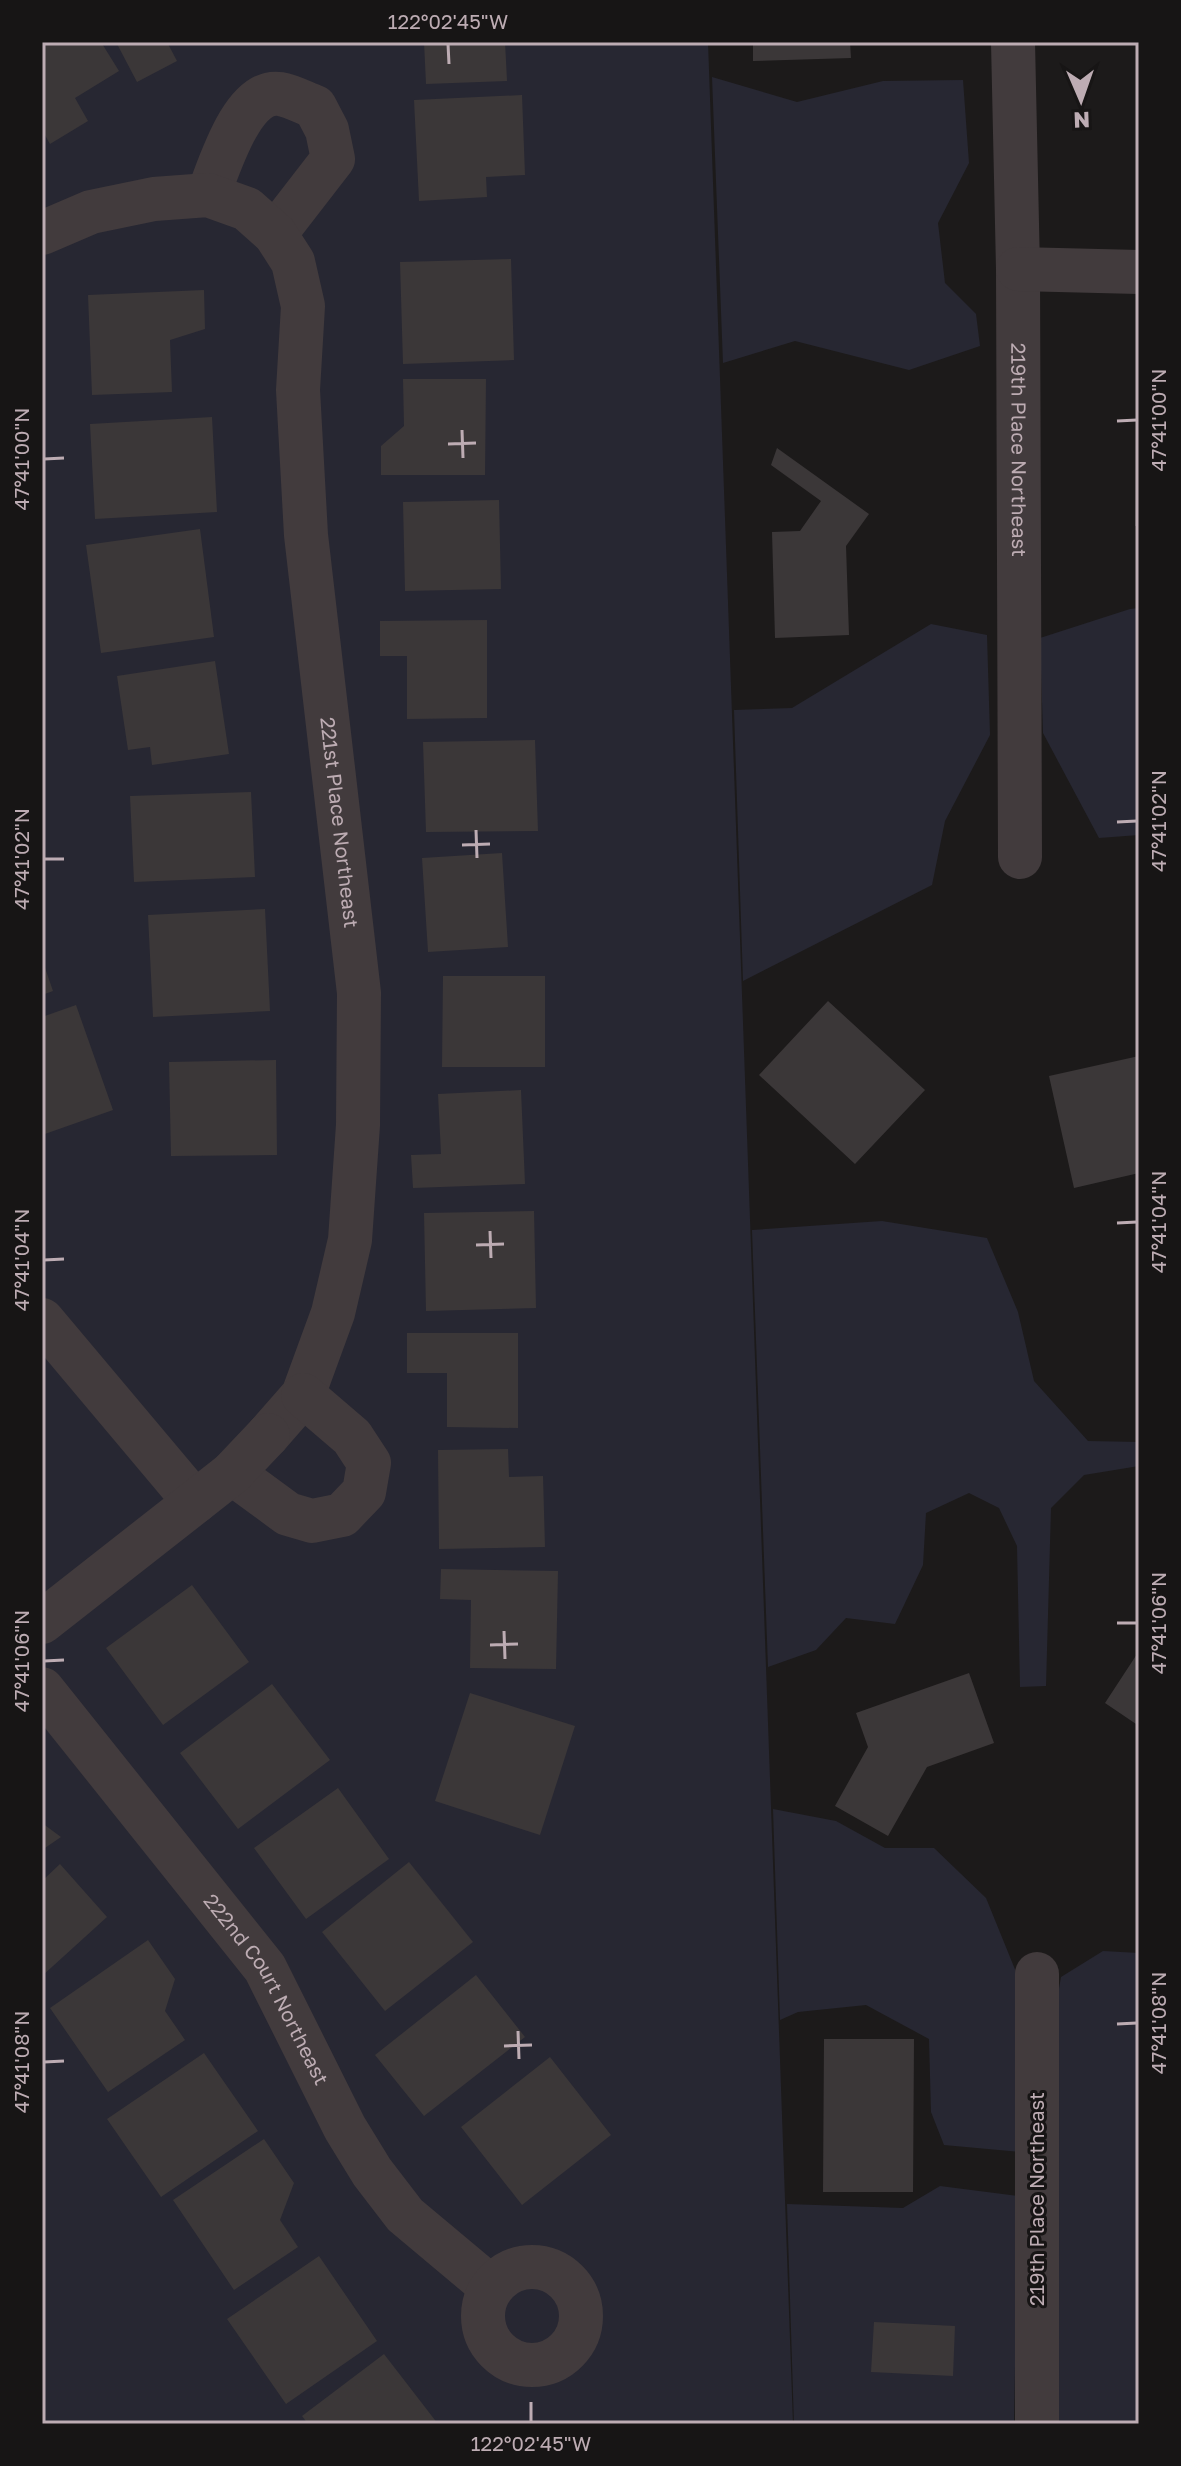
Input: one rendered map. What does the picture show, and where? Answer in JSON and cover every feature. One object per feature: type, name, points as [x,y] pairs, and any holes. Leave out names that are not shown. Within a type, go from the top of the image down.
[{"type":"street","name":"219th Place Northeast","points":[[1013,42],[1018,269],[1020,857]]},
{"type":"street","name":"221st Place Northeast","points":[[42,233],[91,212],[154,199],[243,213],[293,262],[303,306],[298,390],[306,535],[359,993],[358,1125],[350,1240],[333,1313],[303,1395],[232,1473],[42,1622]]},
{"type":"street","points":[[1018,269],[1139,272]]},
{"type":"street","points":[[42,1320],[195,1502]]},
{"type":"street","points":[[232,1473],[288,1514],[312,1521],[342,1515],[364,1492],[369,1463],[352,1437],[303,1395]]},
{"type":"street","name":"222nd Court Northeast","points":[[42,1689],[265,1968],[345,2128],[372,2172],[405,2215],[491,2287]]},
{"type":"street","name":"219th Place Northeast","points":[[1037,1974],[1037,2424]]},
{"type":"shaded area","points":[[42,42],[708,42],[793,2424],[42,2424]]},
{"type":"shaded area","points":[[712,77],[797,102],[883,81],[963,80],[969,163],[938,223],[945,283],[976,314],[980,346],[909,370],[795,341],[723,363]]},
{"type":"shaded area","points":[[1139,608],[1139,835],[1099,838],[1043,733],[1040,638]]},
{"type":"shaded area","points":[[931,624],[987,635],[990,735],[945,821],[932,885],[743,981],[734,710],[792,708]]},
{"type":"shaded area","points":[[882,1221],[987,1238],[1018,1312],[1034,1381],[1088,1441],[1139,1442],[1139,1466],[1084,1475],[1051,1508],[1046,1686],[1020,1687],[1017,1546],[999,1508],[969,1493],[926,1513],[923,1565],[895,1624],[846,1618],[816,1650],[768,1667],[752,1230]]},
{"type":"shaded area","points":[[773,1809],[836,1821],[885,1848],[934,1848],[986,1898],[1021,1984],[1022,2152],[944,2145],[931,2112],[929,2039],[866,2005],[798,2012],[780,2020]]},
{"type":"shaded area","points":[[1103,1951],[1139,1953],[1139,2424],[1059,2424],[1049,2047],[1061,1977]]},
{"type":"shaded area","points":[[940,2186],[1018,2196],[1014,2424],[794,2424],[787,2204],[903,2208]]},
{"type":"building","points":[[42,42],[101,42],[119,71],[75,98],[88,121],[50,144],[42,130]]},
{"type":"building","points":[[116,42],[167,42],[177,61],[137,82]]},
{"type":"building","points":[[424,42],[505,42],[507,81],[426,84]]},
{"type":"building","points":[[753,42],[850,42],[851,58],[753,61]]},
{"type":"building","points":[[522,95],[525,175],[486,177],[487,197],[419,201],[414,100]]},
{"type":"building","points":[[511,259],[514,360],[403,364],[400,262]]},
{"type":"building","points":[[204,290],[205,329],[170,340],[172,392],[92,395],[88,295]]},
{"type":"building","points":[[403,379],[486,379],[485,475],[381,475],[381,446],[404,426]]},
{"type":"building","points":[[1136,414],[1139,414],[1139,526],[1135,526]]},
{"type":"building","points":[[212,417],[217,512],[95,519],[90,424]]},
{"type":"building","points":[[777,448],[869,514],[846,546],[849,635],[775,638],[772,532],[800,531],[821,501],[771,465]]},
{"type":"building","points":[[499,500],[501,589],[405,591],[403,502]]},
{"type":"building","points":[[200,529],[214,637],[101,653],[86,545]]},
{"type":"building","points":[[487,620],[487,718],[407,719],[407,656],[380,656],[380,621]]},
{"type":"building","points":[[215,661],[229,754],[152,765],[150,747],[128,750],[117,676]]},
{"type":"building","points":[[535,740],[538,831],[426,832],[423,742]]},
{"type":"building","points":[[251,792],[255,877],[134,882],[130,796]]},
{"type":"building","points":[[502,853],[508,947],[428,952],[422,858]]},
{"type":"building","points":[[265,909],[270,1011],[153,1017],[148,915]]},
{"type":"building","points":[[42,959],[53,991],[42,995]]},
{"type":"building","points":[[443,976],[545,976],[545,1067],[442,1067]]},
{"type":"building","points":[[828,1001],[925,1090],[855,1164],[759,1075]]},
{"type":"building","points":[[76,1005],[113,1110],[42,1135],[42,1017]]},
{"type":"building","points":[[1139,1056],[1139,1173],[1074,1188],[1049,1076]]},
{"type":"building","points":[[276,1060],[277,1155],[171,1156],[169,1062]]},
{"type":"building","points":[[521,1090],[525,1184],[413,1188],[411,1155],[441,1154],[438,1094]]},
{"type":"building","points":[[534,1211],[536,1308],[426,1311],[424,1213]]},
{"type":"building","points":[[407,1333],[518,1333],[518,1428],[447,1427],[447,1373],[407,1373]]},
{"type":"building","points":[[508,1449],[509,1477],[543,1476],[545,1547],[439,1549],[438,1450]]},
{"type":"building","points":[[441,1569],[558,1571],[556,1669],[470,1668],[471,1600],[440,1599]]},
{"type":"building","points":[[192,1585],[249,1662],[163,1725],[106,1648]]},
{"type":"building","points":[[1139,1651],[1139,1726],[1105,1703]]},
{"type":"building","points":[[969,1673],[994,1743],[927,1767],[888,1836],[835,1806],[868,1747],[856,1713]]},
{"type":"building","points":[[272,1684],[330,1760],[238,1829],[180,1753]]},
{"type":"building","points":[[470,1693],[575,1726],[540,1835],[435,1801]]},
{"type":"building","points":[[338,1788],[389,1859],[306,1919],[254,1848]]},
{"type":"building","points":[[42,1823],[61,1837],[42,1850]]},
{"type":"building","points":[[409,1862],[473,1942],[385,2011],[322,1932]]},
{"type":"building","points":[[60,1864],[107,1917],[42,1976],[42,1881]]},
{"type":"building","points":[[148,1940],[175,1979],[165,2011],[185,2040],[108,2092],[50,2008]]},
{"type":"building","points":[[476,1975],[525,2037],[424,2116],[375,2055]]},
{"type":"building","points":[[824,2039],[914,2039],[913,2192],[823,2192]]},
{"type":"building","points":[[204,2053],[258,2131],[161,2197],[107,2119]]},
{"type":"building","points":[[550,2057],[611,2135],[522,2205],[461,2127]]},
{"type":"building","points":[[264,2139],[294,2183],[280,2220],[298,2247],[234,2290],[173,2200]]},
{"type":"building","points":[[319,2256],[377,2341],[286,2404],[227,2319]]},
{"type":"building","points":[[874,2322],[955,2326],[953,2376],[871,2372]]},
{"type":"building","points":[[384,2354],[438,2424],[308,2424],[302,2416]]}]
